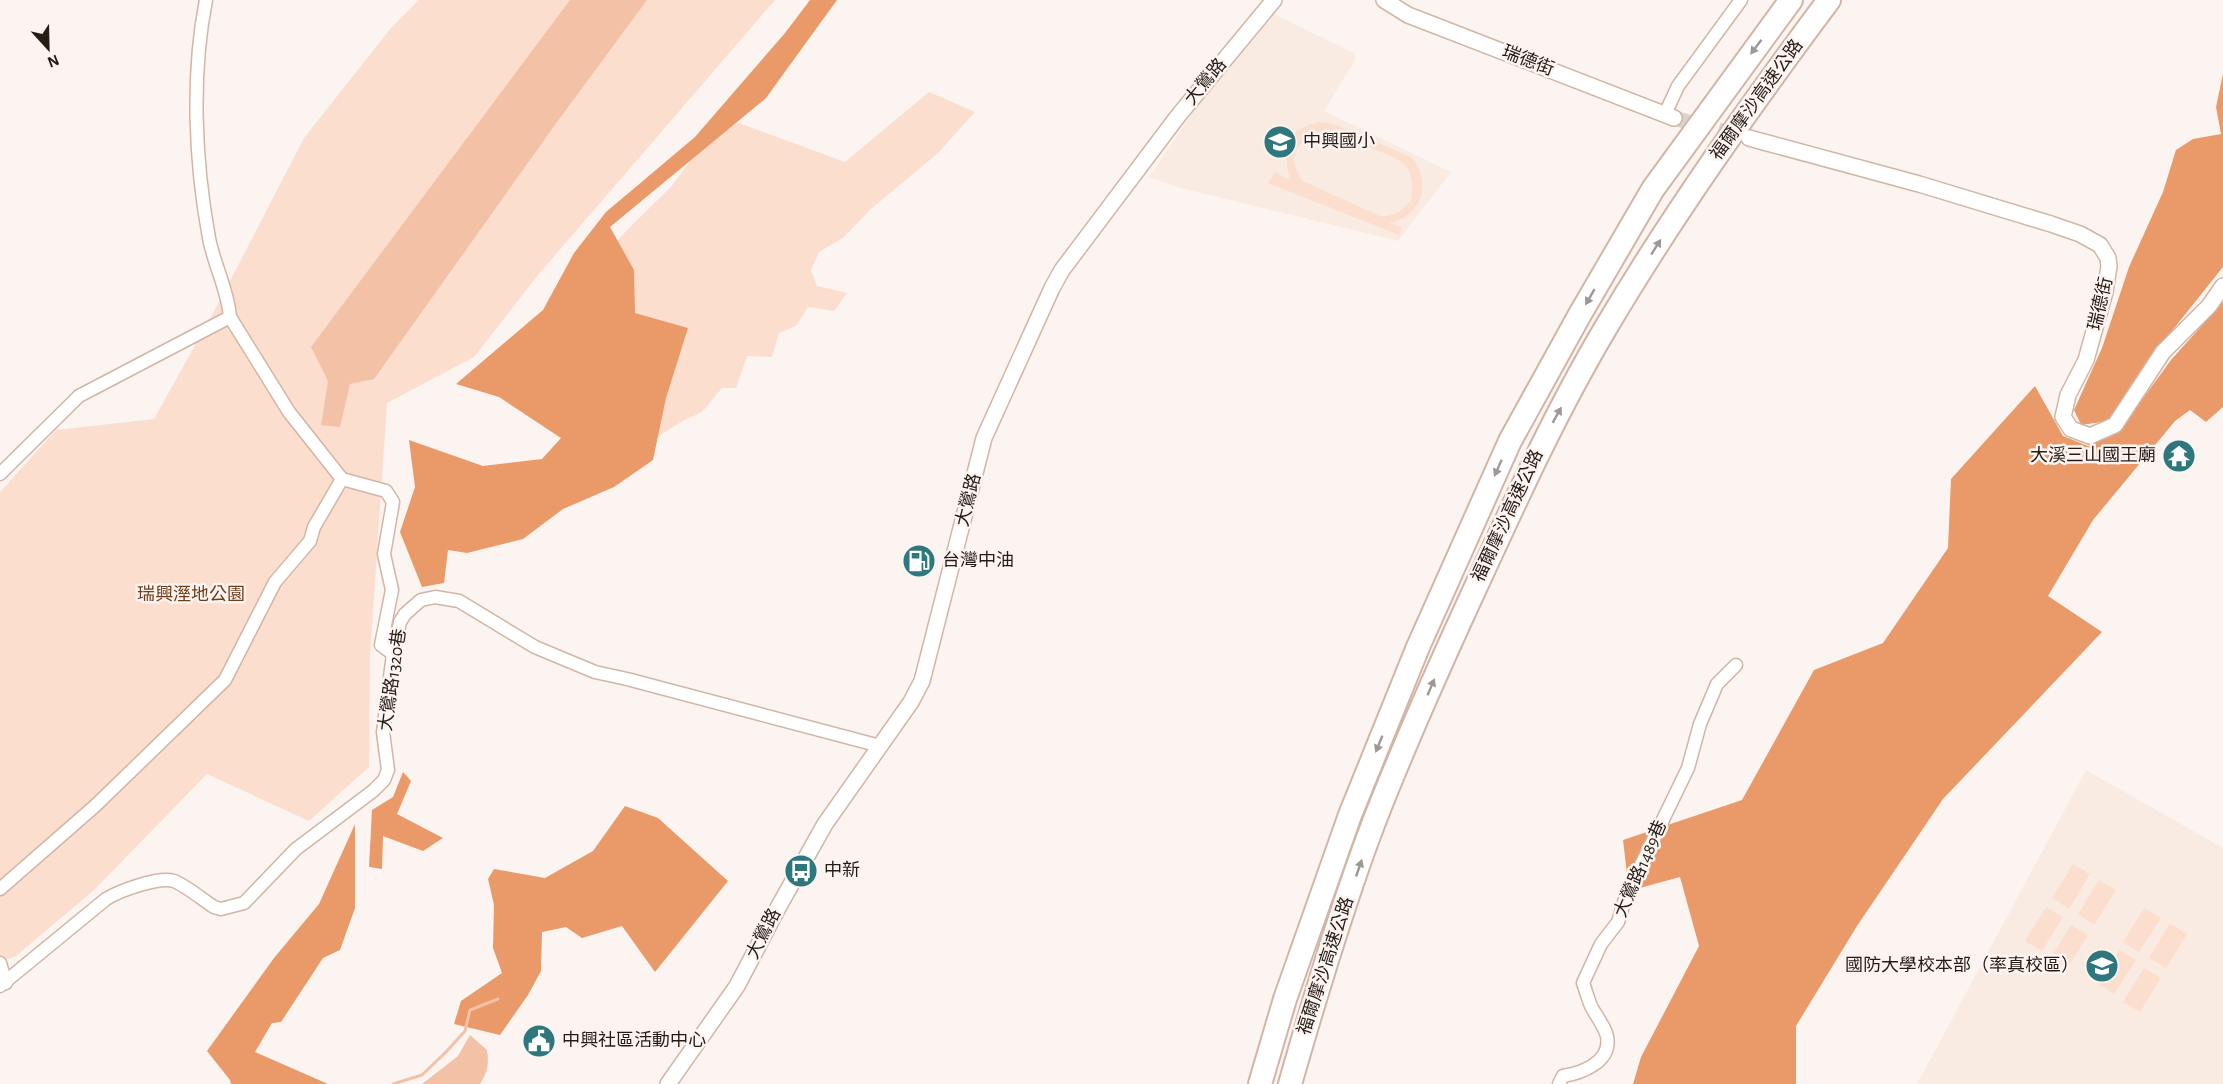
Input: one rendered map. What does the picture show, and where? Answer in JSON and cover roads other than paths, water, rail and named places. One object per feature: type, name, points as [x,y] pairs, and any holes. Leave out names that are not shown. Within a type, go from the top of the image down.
[{"type":"highway","name":"福爾摩沙高速公路","points":[[1260,1084],[1285,999],[1350,815],[1418,647],[1510,441],[1653,189],[1791,0]]},
{"type":"highway","name":"福爾摩沙高速公路","points":[[1290,1084],[1311,1009],[1374,823],[1444,656],[1537,453],[1604,330],[1680,208],[1829,0]]},
{"type":"street","points":[[206,0],[195,99],[203,197],[210,242],[229,300],[230,317],[289,412],[342,479],[386,491],[393,502],[384,554],[392,590],[381,645],[393,654]]},
{"type":"street","name":"大鶯路","points":[[668,1084],[737,986],[825,824],[911,702],[922,681],[984,438],[1062,270],[1178,116],[1274,0]]},
{"type":"street","name":"瑞德街","points":[[1384,0],[1408,15],[1669,116]]},
{"type":"street","points":[[1669,116],[1678,86],[1741,0]]},
{"type":"street","name":"瑞德街","points":[[1749,138],[1919,184],[2080,234],[2100,245],[2108,258],[2109,266],[2105,292],[2086,360],[2068,395],[2063,417],[2071,429],[2090,436],[2115,425],[2163,352],[2209,306],[2223,286]]},
{"type":"street","points":[[0,474],[79,396],[230,317]]},
{"type":"street","points":[[0,889],[95,806],[225,680],[275,582],[310,542],[314,527],[342,479]]},
{"type":"street","name":"大鶯路1320巷","points":[[3,984],[106,899],[120,891],[171,880],[214,907],[221,909],[244,903],[296,849],[373,791],[384,780],[388,770],[384,732],[393,654],[400,622],[405,614],[421,600],[446,597],[459,601],[536,647],[595,672],[880,746]]},
{"type":"street","name":"大鶯路1489巷","points":[[1559,1084],[1563,1076],[1579,1073],[1595,1066],[1605,1050],[1606,1032],[1590,1004],[1583,983],[1601,944],[1618,922],[1626,896],[1688,768],[1700,724],[1717,684],[1736,665]]},
{"type":"street","points":[[0,897],[12,877]]},
{"type":"street","points":[[0,963],[3,984]]},
{"type":"waterway","points":[[393,1084],[422,1075],[465,1031],[470,1010],[498,999]]},
{"type":"tunnel","points":[[1674,118],[1740,136]]},
{"type":"place","name":"中興國小","points":[[1280,142]]},
{"type":"place","name":"大溪三山國王廟","points":[[2179,456]]},
{"type":"place","name":"台灣中油","points":[[919,561]]},
{"type":"place","name":"中新","points":[[801,871]]},
{"type":"place","name":"國防大學校本部（率真校區）","points":[[2102,966]]},
{"type":"place","name":"中興社區活動中心","points":[[539,1041]]},
{"type":"park label","name":"瑞興溼地公園","points":[[191,595]]}]
